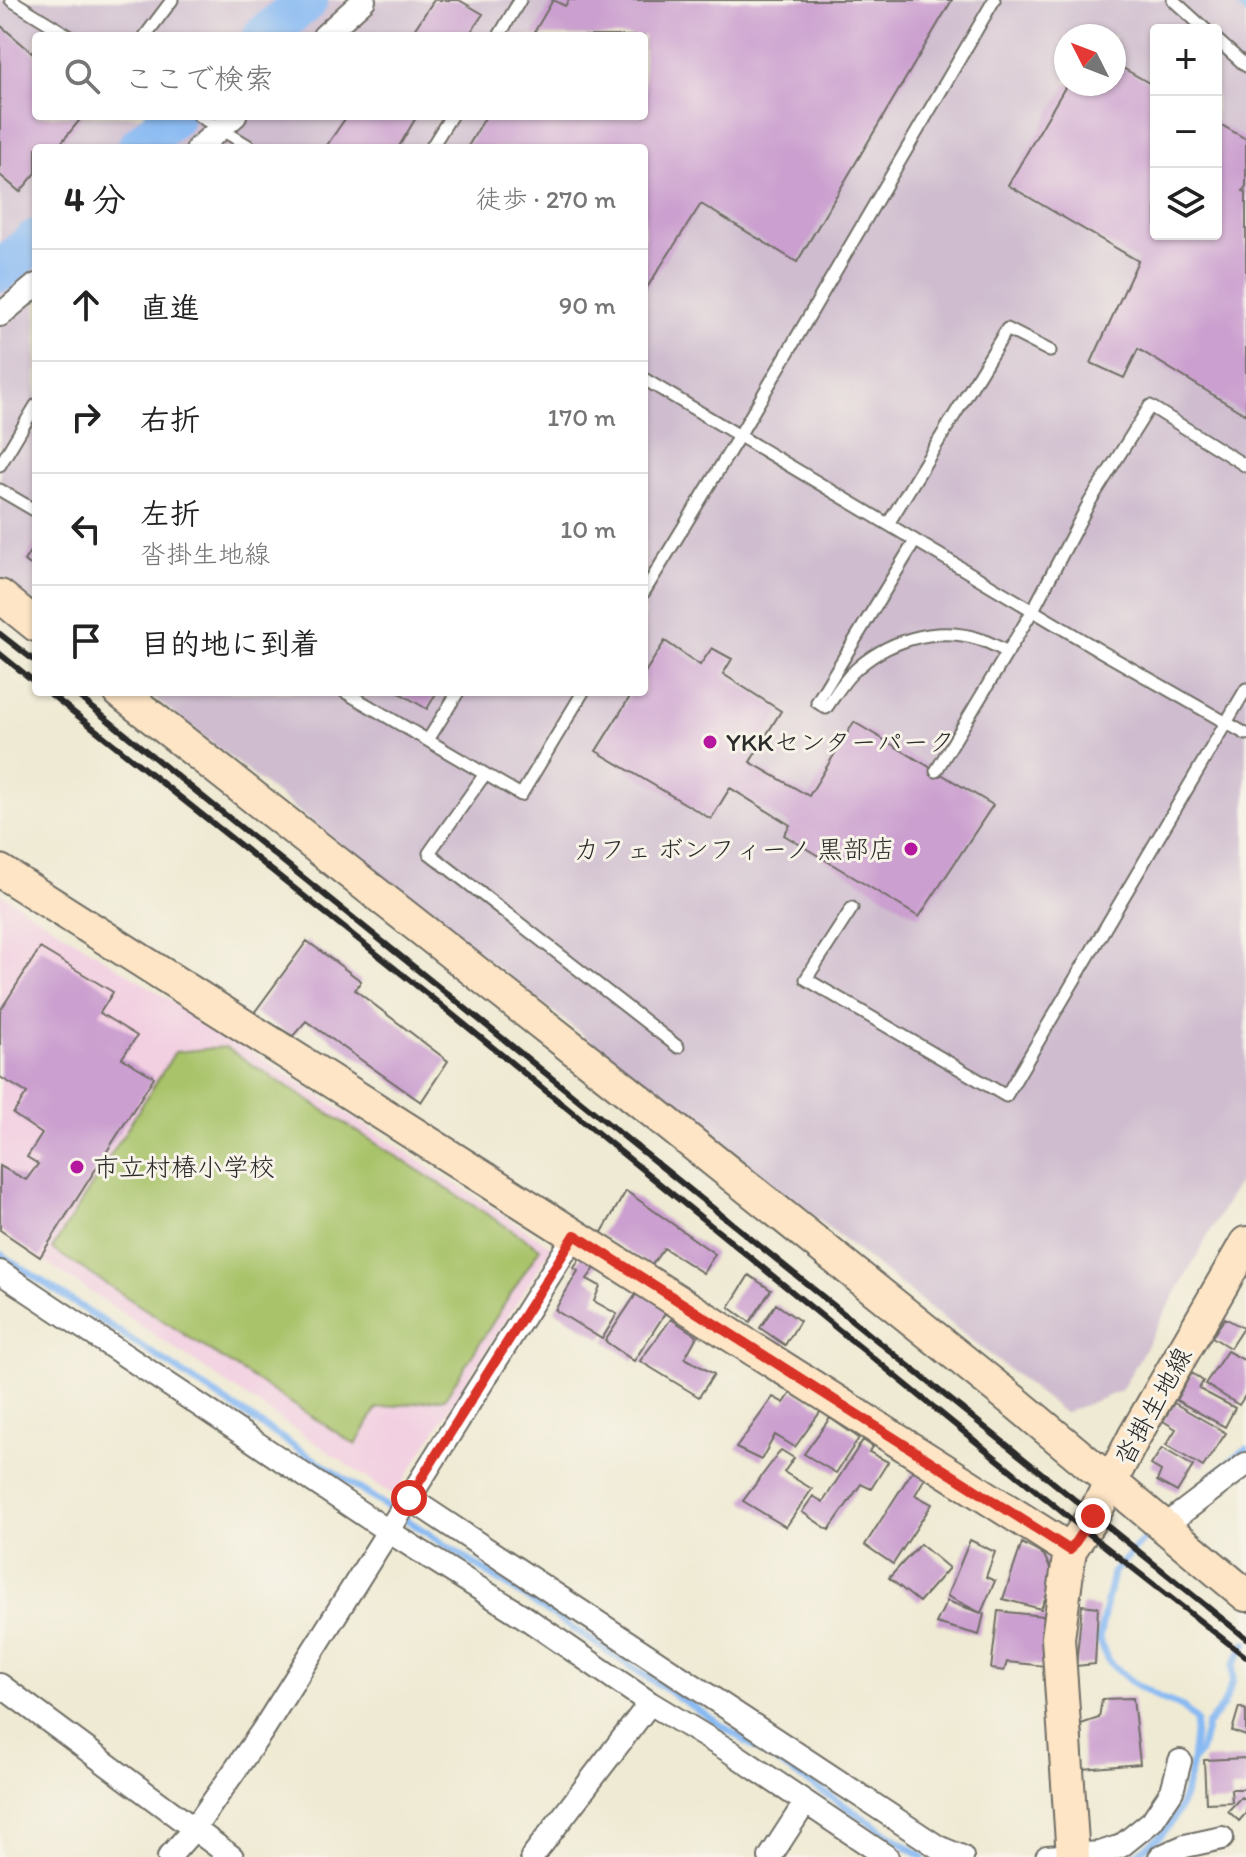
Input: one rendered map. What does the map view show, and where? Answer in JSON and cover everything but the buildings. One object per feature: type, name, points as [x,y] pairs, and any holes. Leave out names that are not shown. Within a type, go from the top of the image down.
[{"type":"street","points":[[328,32],[364,0]]},
{"type":"street","points":[[202,144],[223,124]]},
{"type":"street","points":[[0,315],[32,288]]},
{"type":"street","points":[[0,596],[32,622]]},
{"type":"street","points":[[125,696],[626,1090],[1111,1481],[1246,1595]]},
{"type":"street","points":[[0,871],[1070,1550]]},
{"type":"street","points":[[169,1857],[194,1829],[263,1730],[575,1235]]},
{"type":"street","name":"沓掛生地線","points":[[1064,1856],[1058,1638],[1070,1550],[1234,1285],[1246,1243]]},
{"type":"street","points":[[0,1272],[388,1531],[526,1618],[650,1703],[731,1752],[887,1857]]},
{"type":"street","points":[[1163,1527],[1246,1464]]},
{"type":"street","points":[[409,1498],[938,1847],[962,1857]]},
{"type":"street","points":[[0,1685],[232,1857]]},
{"type":"street","points":[[532,1857],[650,1703]]},
{"type":"street","points":[[1064,1856],[1100,1853],[1121,1846],[1152,1821],[1172,1791],[1180,1761]]},
{"type":"street","points":[[770,1857],[805,1803]]},
{"type":"street","points":[[1160,1857],[1185,1846],[1222,1838]]},
{"type":"lane","points":[[11,0],[63,32]]},
{"type":"lane","points":[[148,32],[172,0]]},
{"type":"lane","points":[[501,32],[520,0]]},
{"type":"lane","points":[[648,585],[994,0]]},
{"type":"lane","points":[[1173,0],[1199,24]]},
{"type":"lane","points":[[1222,44],[1246,66]]},
{"type":"lane","points":[[434,144],[448,120]]},
{"type":"lane","points":[[223,124],[247,144]]},
{"type":"lane","points":[[888,524],[1007,329],[1050,351]]},
{"type":"lane","points":[[648,385],[1246,734]]},
{"type":"lane","points":[[936,771],[1033,610],[1089,503],[1150,406],[1246,466]]},
{"type":"lane","points":[[0,465],[32,412]]},
{"type":"lane","points":[[0,490],[32,509]]},
{"type":"lane","points":[[915,541],[817,702],[826,708],[851,674],[876,653],[910,638],[953,633],[981,639],[1008,652]]},
{"type":"lane","points":[[852,908],[806,979],[1006,1096],[1246,689]]},
{"type":"lane","points":[[352,696],[521,795],[581,696]]},
{"type":"lane","points":[[428,740],[456,696]]},
{"type":"lane","points":[[485,774],[429,853],[678,1047]]},
{"type":"shaded area","points":[[0,0],[1246,0],[1246,1168],[1121,1391],[1064,1413],[152,696],[648,696],[648,144],[32,144],[32,602],[0,577]]},
{"type":"shaded area","points":[[0,893],[552,1247],[394,1496],[0,1231]]},
{"type":"green space","points":[[225,1047],[540,1248],[445,1398],[376,1409],[356,1445],[52,1249],[175,1052]]},
{"type":"waterway","points":[[269,32],[307,0]]},
{"type":"waterway","points":[[1235,0],[1246,11]]},
{"type":"waterway","points":[[142,144],[169,120]]},
{"type":"waterway","points":[[0,271],[32,243]]},
{"type":"waterway","points":[[0,1254],[923,1857]]},
{"type":"waterway","points":[[1211,1477],[1246,1449]]},
{"type":"waterway","points":[[1132,1857],[1162,1834],[1179,1808],[1191,1766],[1196,1721],[1183,1707],[1129,1680],[1107,1659],[1099,1638],[1113,1573],[1154,1528]]},
{"type":"waterway","points":[[1193,1760],[1200,1753],[1207,1725],[1223,1706],[1233,1681],[1233,1666],[1246,1643]]},
{"type":"railway","points":[[0,634],[32,659]]},
{"type":"railway","points":[[0,654],[32,680]]},
{"type":"railway","points":[[53,696],[437,1002],[1083,1529],[1246,1657]]},
{"type":"railway","points":[[78,696],[1246,1638]]},
{"type":"place","name":"YKKセンターパーク","points":[[710,742]]},
{"type":"place","name":"カフェ ボンフィーノ 黒部店","points":[[911,849]]},
{"type":"place","name":"市立村椿小学校","points":[[77,1167]]},
{"type":"route","points":[[409,1498],[575,1235],[1070,1550],[1093,1516]]}]
